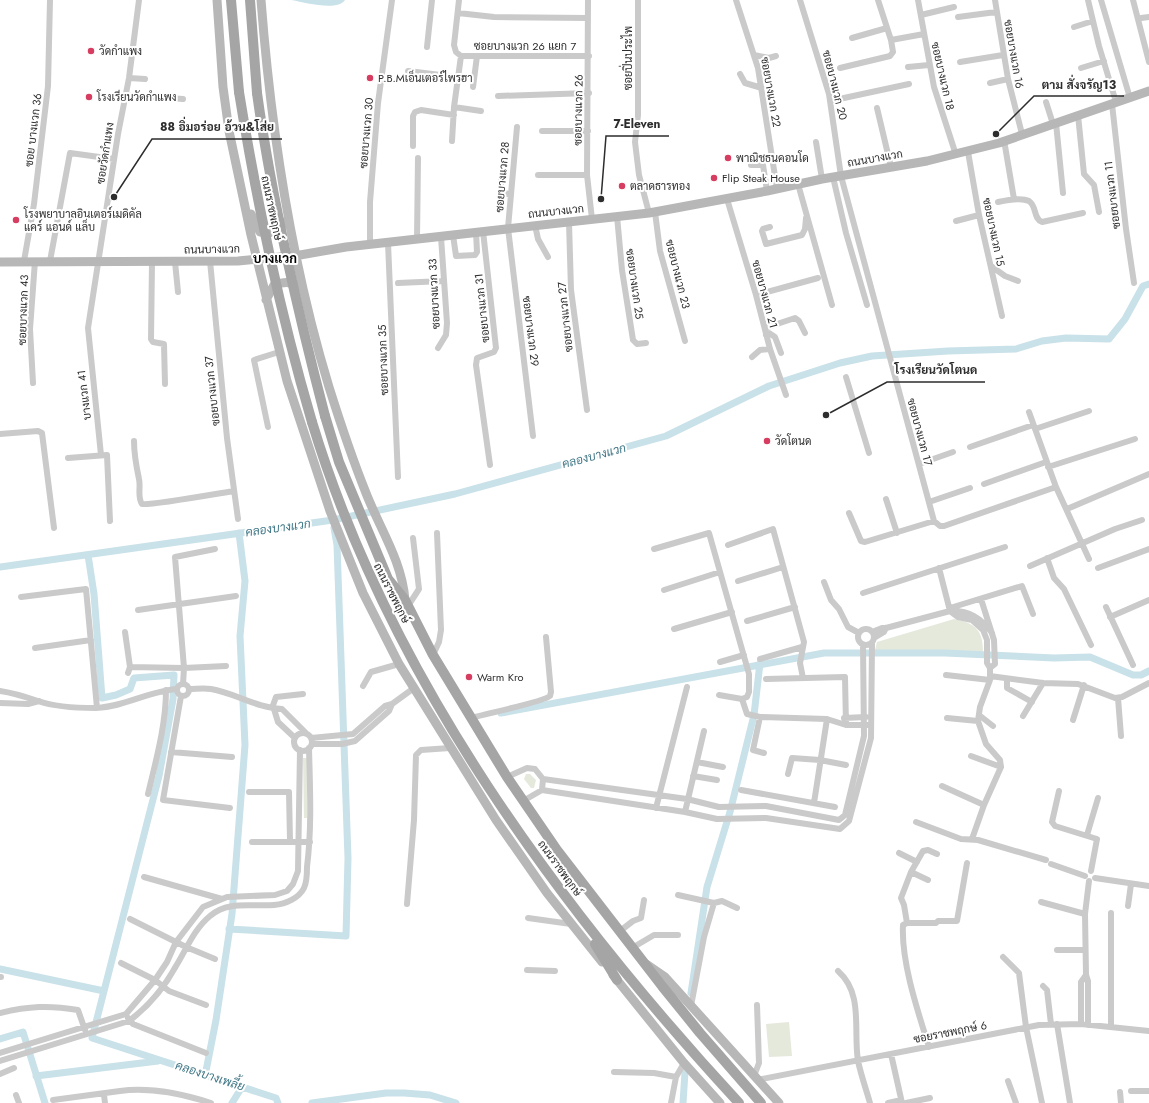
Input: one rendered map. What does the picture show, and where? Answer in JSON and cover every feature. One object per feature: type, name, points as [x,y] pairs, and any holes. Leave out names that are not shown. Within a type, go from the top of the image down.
[{"type":"main road","points":[[217,0],[223,87],[229,131],[266,300],[279,352],[307,445],[330,511],[363,593],[399,664],[496,820],[571,924],[684,1063],[720,1103]]},
{"type":"main road","name":"ถนนราชพฤกษ์","points":[[231,0],[240,92],[255,187],[276,284],[291,349],[312,422],[330,478],[357,548],[403,640],[454,731],[518,832],[626,975],[739,1103]]},
{"type":"main road","name":"ถนนราชพฤกษ์","points":[[250,0],[257,93],[270,178],[290,279],[325,416],[339,462],[370,540],[388,579],[407,603],[433,656],[523,801],[572,869],[643,962],[692,1023],[762,1103]]},
{"type":"main road","name":"ถนนราชพฤกษ์","points":[[261,0],[274,117],[284,187],[304,290],[329,386],[366,494],[385,533],[402,576],[407,603]]},
{"type":"main road","name":"ถนนบางแวก","points":[[0,262],[175,262],[257,259],[652,212],[956,155],[1149,91]]},
{"type":"main road","points":[[243,193],[260,232],[276,232],[282,228],[284,219],[284,187]]},
{"type":"main road","points":[[266,300],[271,288],[280,283],[292,282],[304,290]]},
{"type":"main road","points":[[575,909],[617,980]]},
{"type":"main road","name":"ถนนราชพฤกษ์","points":[[643,962],[665,977],[779,1103]]},
{"type":"street","name":"ซอย บางแวก 36","points":[[24,261],[34,204],[47,94],[50,0]]},
{"type":"street","name":"ซอยวัดกำแพง","points":[[98,262],[114,159],[129,78],[139,0]]},
{"type":"street","name":"ซอยบางแวก 30","points":[[370,245],[370,202],[378,103],[392,0]]},
{"type":"street","points":[[427,47],[432,0]]},
{"type":"street","name":"ซอยบางแวก 26 แยก 7","points":[[459,0],[454,49],[461,56],[589,56]]},
{"type":"street","name":"ซอยบางแวก 26","points":[[588,0],[589,93],[587,175],[592,219]]},
{"type":"street","name":"ซอยปิ่นประไพ","points":[[638,0],[638,115],[635,142],[636,160],[652,212]]},
{"type":"street","name":"ซอยบางแวก 22","points":[[736,0],[754,55],[762,88],[777,189]]},
{"type":"street","name":"ซอยบางแวก 20","points":[[800,0],[830,101],[837,177]]},
{"type":"street","points":[[840,68],[890,56],[893,52],[891,40],[878,0]]},
{"type":"street","name":"ซอยบางแวก 18","points":[[918,0],[929,65],[942,117],[956,155]]},
{"type":"street","name":"ซอยบางแวก 16","points":[[994,0],[1008,79],[1022,134]]},
{"type":"street","name":"ซอยบางแวก 11","points":[[1088,0],[1114,103],[1126,229],[1134,283]]},
{"type":"street","points":[[1101,0],[1130,98]]},
{"type":"street","points":[[1133,0],[1149,62]]},
{"type":"street","points":[[921,15],[954,7]]},
{"type":"street","points":[[958,17],[996,12]]},
{"type":"street","points":[[458,13],[494,17],[588,18]]},
{"type":"street","points":[[1141,18],[1149,17]]},
{"type":"street","points":[[1074,27],[1093,21]]},
{"type":"street","points":[[852,38],[887,28]]},
{"type":"street","points":[[891,40],[924,34]]},
{"type":"street","points":[[960,62],[1003,54]]},
{"type":"street","points":[[754,55],[769,58],[776,56]]},
{"type":"street","name":"ซอยบางแวก 26 แยก 7","points":[[452,140],[454,107],[461,56]]},
{"type":"street","points":[[472,87],[477,56]]},
{"type":"street","points":[[1081,68],[1104,61]]},
{"type":"street","points":[[908,67],[929,65]]},
{"type":"street","points":[[408,71],[458,77]]},
{"type":"street","points":[[740,74],[745,83],[762,88]]},
{"type":"street","points":[[129,78],[145,79]]},
{"type":"street","points":[[990,83],[1008,79]]},
{"type":"street","points":[[830,101],[909,84]]},
{"type":"street","points":[[498,96],[589,93]]},
{"type":"street","points":[[126,95],[183,99]]},
{"type":"street","points":[[1046,102],[1054,123],[1063,193]]},
{"type":"street","points":[[454,107],[481,111]]},
{"type":"street","points":[[877,108],[891,167]]},
{"type":"street","points":[[413,146],[413,116],[415,112],[421,110],[454,115]]},
{"type":"street","points":[[1078,115],[1084,174],[1094,185],[1099,212]]},
{"type":"street","name":"ซอยบางแวก 28","points":[[508,228],[517,127]]},
{"type":"street","points":[[542,131],[588,131]]},
{"type":"street","points":[[1004,140],[1014,200]]},
{"type":"street","points":[[816,142],[822,179]]},
{"type":"street","name":"ซอยบางแวก 15","points":[[968,152],[979,215],[1002,316]]},
{"type":"street","points":[[50,261],[70,153],[114,159]]},
{"type":"street","points":[[417,239],[418,158]]},
{"type":"street","points":[[751,165],[763,165],[767,191]]},
{"type":"street","points":[[538,175],[587,175]]},
{"type":"street","points":[[837,177],[846,233],[867,305]]},
{"type":"street","name":"ซอยบางแวก 17","points":[[837,177],[886,346],[934,521]]},
{"type":"street","points":[[501,178],[501,191],[510,195]]},
{"type":"street","points":[[798,184],[832,305]]},
{"type":"street","name":"ซอยบางแวก 21","points":[[727,199],[756,295],[770,349],[786,395]]},
{"type":"street","points":[[998,202],[1014,200],[1030,201],[1038,219],[1042,222],[1082,213]]},
{"type":"street","name":"ซอยบางแวก 23","points":[[652,212],[660,251],[685,341]]},
{"type":"street","points":[[770,227],[763,229],[762,231],[766,244],[799,237],[805,230],[806,212]]},
{"type":"street","points":[[956,221],[979,215]]},
{"type":"street","name":"ซอยบางแวก 25","points":[[617,216],[622,270],[633,340],[636,344],[646,343]]},
{"type":"street","name":"ซอยบางแวก 27","points":[[569,222],[571,290],[584,374],[587,410]]},
{"type":"street","points":[[535,225],[538,239],[548,257]]},
{"type":"street","name":"ซอยบางแวก 29","points":[[508,228],[533,436]]},
{"type":"street","points":[[453,235],[456,256],[475,256],[480,232]]},
{"type":"street","name":"ซอยบางแวก 31","points":[[480,232],[496,348],[494,352],[477,358],[476,365],[490,465]]},
{"type":"street","name":"ซอยบางแวก 33","points":[[438,348],[444,339],[447,330],[441,237]]},
{"type":"street","name":"ซอยบางแวก 35","points":[[388,243],[398,477]]},
{"type":"street","name":"ซอยบางแวก 43","points":[[33,383],[30,329],[35,261]]},
{"type":"street","name":"ซอยบางแวก 37","points":[[210,261],[227,438],[238,519]]},
{"type":"street","name":"บางแวก 41","points":[[98,262],[87,335],[101,455],[107,455],[110,521]]},
{"type":"street","points":[[152,262],[151,339],[153,342],[164,344],[165,384]]},
{"type":"street","points":[[175,262],[178,292]]},
{"type":"street","points":[[991,266],[1005,276],[1018,281]]},
{"type":"street","points":[[756,295],[818,278]]},
{"type":"street","points":[[398,283],[444,281]]},
{"type":"street","points":[[765,331],[795,318],[799,321],[804,333]]},
{"type":"street","points":[[765,331],[775,337],[781,353]]},
{"type":"street","points":[[752,357],[760,350],[770,349]]},
{"type":"street","points":[[268,427],[254,360],[279,352]]},
{"type":"street","points":[[846,377],[869,453]]},
{"type":"street","points":[[970,447],[1089,411]]},
{"type":"street","points":[[1029,412],[1056,487],[1089,558]]},
{"type":"street","points":[[0,434],[38,431],[42,433],[54,528]]},
{"type":"street","points":[[984,484],[1135,439]]},
{"type":"street","points":[[134,441],[135,463],[139,479],[140,499],[142,504],[147,506],[164,501],[234,491]]},
{"type":"street","points":[[919,464],[953,452]]},
{"type":"street","points":[[68,458],[101,455]]},
{"type":"street","points":[[1067,508],[1149,474]]},
{"type":"street","points":[[849,513],[861,541],[865,542],[934,521],[940,526],[944,526],[1056,487]]},
{"type":"street","points":[[928,502],[970,488]]},
{"type":"street","points":[[886,499],[897,533]]},
{"type":"street","points":[[1030,566],[1142,520]]},
{"type":"street","points":[[728,545],[773,529],[804,642],[801,650],[800,663],[803,678]]},
{"type":"street","points":[[433,656],[439,642],[441,630],[437,533]]},
{"type":"street","points":[[654,549],[709,533],[749,674],[749,692],[747,697],[742,699],[719,695]]},
{"type":"street","points":[[407,603],[419,589],[413,538]]},
{"type":"street","points":[[863,593],[1005,547]]},
{"type":"street","points":[[183,684],[184,668],[175,557],[215,549]]},
{"type":"street","points":[[1098,568],[1149,549]]},
{"type":"street","points":[[1047,558],[1054,578],[1064,589],[1091,645]]},
{"type":"street","points":[[738,581],[783,567]]},
{"type":"street","points":[[939,568],[950,610],[958,616],[972,620],[983,630],[987,640],[991,665]]},
{"type":"street","points":[[664,590],[720,572]]},
{"type":"street","points":[[824,582],[831,600],[839,609],[848,627],[859,633]]},
{"type":"street","points":[[863,645],[873,638],[882,628],[950,610],[1022,586],[1033,614]]},
{"type":"street","points":[[21,597],[86,589],[97,708]]},
{"type":"street","points":[[138,610],[236,596]]},
{"type":"street","points":[[972,839],[984,805],[1001,767],[1000,760],[986,744],[978,718],[990,678],[994,640],[981,599]]},
{"type":"street","points":[[1110,617],[1149,600]]},
{"type":"street","points":[[747,621],[795,607]]},
{"type":"street","points":[[1106,607],[1133,665]]},
{"type":"street","points":[[950,610],[960,610],[973,614],[984,622],[992,633]]},
{"type":"street","points":[[674,629],[732,612]]},
{"type":"street","points":[[507,777],[527,768],[534,769],[543,779],[687,800],[719,807],[766,806],[838,820],[845,815],[864,736],[865,673],[863,645],[858,639],[859,633],[865,629],[873,638],[872,738],[849,821],[840,829],[766,818],[717,819],[684,812],[542,790],[523,801]]},
{"type":"street","points":[[125,632],[129,670],[226,666]]},
{"type":"street","points":[[471,718],[540,701],[550,696],[551,692],[546,637]]},
{"type":"street","points":[[35,648],[91,640]]},
{"type":"street","points":[[760,659],[801,650]]},
{"type":"street","points":[[720,662],[744,654]]},
{"type":"street","points":[[363,686],[371,672],[399,664]]},
{"type":"street","points":[[946,675],[1043,683],[1072,683],[1084,685],[1118,698],[1147,684]]},
{"type":"street","points":[[766,679],[845,677],[846,725]]},
{"type":"street","points":[[1007,679],[1007,688],[1032,702]]},
{"type":"street","points":[[1023,716],[1043,683]]},
{"type":"street","points":[[39,701],[28,704],[2,703],[3,691],[29,696],[39,701],[72,707],[97,708],[122,704],[166,690],[177,689],[179,685],[183,684]]},
{"type":"street","points":[[0,1061],[129,1021],[143,1010],[164,987],[186,947],[210,916],[228,907],[247,904],[275,905],[289,902],[300,894],[305,886],[310,842],[310,741],[282,709],[235,698],[230,694],[210,689],[189,689],[188,686],[183,684]]},
{"type":"street","points":[[1073,720],[1084,685]]},
{"type":"street","points":[[656,808],[687,687]]},
{"type":"street","points":[[310,741],[353,734],[385,706],[392,704],[414,688]]},
{"type":"street","points":[[177,689],[181,696],[163,800],[230,808]]},
{"type":"street","points":[[181,696],[187,694],[189,689]]},
{"type":"street","points":[[148,794],[159,745],[166,703],[166,690]]},
{"type":"street","points":[[303,694],[276,697],[273,708],[278,722],[295,738],[295,746],[300,750],[305,751],[310,741]]},
{"type":"street","points":[[1118,698],[1121,736]]},
{"type":"street","points":[[742,699],[747,714],[760,717],[827,719],[846,725],[872,725]]},
{"type":"street","points":[[295,738],[301,733],[310,741],[342,744],[355,741],[390,711],[392,704]]},
{"type":"street","points":[[760,717],[753,750],[764,753]]},
{"type":"street","points":[[837,721],[846,717],[872,717]]},
{"type":"street","points":[[947,718],[978,718],[993,726]]},
{"type":"street","points":[[814,803],[827,719]]},
{"type":"street","points":[[684,812],[704,731]]},
{"type":"street","points":[[407,904],[414,820],[416,755],[421,750],[450,748]]},
{"type":"street","points":[[0,1053],[126,1014],[156,980],[167,962],[176,942],[203,907],[224,898],[248,895],[276,895],[287,890],[293,884],[298,871],[300,842],[300,750]]},
{"type":"street","points":[[171,752],[232,757]]},
{"type":"street","points":[[971,756],[1001,767]]},
{"type":"street","points":[[788,774],[792,758],[820,760],[846,765]]},
{"type":"street","points":[[697,762],[723,767]]},
{"type":"street","points":[[693,776],[717,780]]},
{"type":"street","points":[[542,790],[543,779]]},
{"type":"street","points":[[942,786],[984,805]]},
{"type":"street","points":[[741,790],[835,807]]},
{"type":"street","points":[[1059,791],[1052,819],[1053,824],[1087,835],[1096,839],[1097,842],[1091,871],[1094,874],[1085,914],[1086,975],[1088,981],[1085,1024]]},
{"type":"street","points":[[249,792],[289,792],[290,841]]},
{"type":"street","points":[[1087,835],[1098,798]]},
{"type":"street","points":[[916,822],[961,838],[972,839],[1048,862],[1085,876],[1086,880],[1149,886]]},
{"type":"street","points":[[252,842],[310,842]]},
{"type":"street","points":[[907,923],[904,905],[901,898],[911,872],[923,851],[928,850],[937,854]]},
{"type":"street","points":[[899,853],[917,862]]},
{"type":"street","points":[[929,1047],[917,1005],[905,950],[903,927],[907,923],[957,921],[967,863]]},
{"type":"street","points":[[1085,876],[1087,872],[1091,871]]},
{"type":"street","points":[[911,872],[928,880]]},
{"type":"street","points":[[144,877],[224,898]]},
{"type":"street","points":[[1128,906],[1131,884]]},
{"type":"street","points":[[678,895],[714,903],[722,901],[736,908]]},
{"type":"street","points":[[224,898],[228,907]]},
{"type":"street","points":[[620,931],[633,921],[641,918],[644,900]]},
{"type":"street","points":[[1041,902],[1085,914]]},
{"type":"street","points":[[691,1006],[704,937],[714,903]]},
{"type":"street","points":[[1111,912],[1111,1027]]},
{"type":"street","points":[[528,918],[571,924]]},
{"type":"street","points":[[130,919],[186,947],[215,959]]},
{"type":"street","points":[[632,948],[654,935],[678,935]]},
{"type":"street","points":[[1057,950],[1085,950]]},
{"type":"street","points":[[1003,957],[1019,973],[1026,1027],[1042,1103]]},
{"type":"street","points":[[121,964],[156,980],[169,991],[206,1004]]},
{"type":"street","points":[[527,970],[555,971]]},
{"type":"street","points":[[838,971],[848,980],[854,994],[858,1061],[870,1103]]},
{"type":"street","points":[[1043,986],[1047,990],[1070,1103]]},
{"type":"street","points":[[755,1078],[759,1063],[757,1005]]},
{"type":"street","points":[[0,1013],[30,1006],[53,1006],[78,1010],[86,1026],[88,1034]]},
{"type":"street","points":[[126,1014],[129,1021],[145,1030],[206,1053]]},
{"type":"street","name":"ซอยราชพฤกษ์ 6","points":[[755,1078],[858,1061],[1026,1027],[1054,1024],[1085,1024],[1149,1031]]},
{"type":"street","points":[[888,1103],[900,1102],[891,1054]]},
{"type":"street","points":[[671,1103],[676,1077],[684,1063]]},
{"type":"street","points":[[0,1074],[14,1068]]},
{"type":"street","points":[[614,1072],[654,1073],[676,1077]]},
{"type":"street","points":[[1008,1081],[1016,1103]]},
{"type":"street","points":[[53,1100],[104,1095],[121,1091],[162,1092],[189,1096],[211,1103]]},
{"type":"street","points":[[1131,1091],[1149,1091]]},
{"type":"street","points":[[1120,1092],[1121,1103]]},
{"type":"street","points":[[16,1095],[19,1103]]},
{"type":"street","points":[[104,1095],[105,1103]]},
{"type":"street","points":[[906,1103],[930,1098]]},
{"type":"shaded area","points":[[954,619],[972,625],[976,628],[983,643],[983,651],[875,650],[877,642]]},
{"type":"shaded area","points":[[303,758],[307,758],[307,818],[304,818]]},
{"type":"shaded area","points":[[526,774],[530,774],[536,780],[534,788],[531,788],[524,779]]},
{"type":"shaded area","points":[[789,1022],[792,1056],[769,1057],[766,1024]]},
{"type":"water","points":[[291,0],[345,0],[341,4],[328,6]]},
{"type":"waterway","name":"คลองบางแวก","points":[[0,567],[333,520],[455,494],[666,436],[769,386],[840,363],[872,356],[948,351],[1016,349],[1042,341],[1066,338],[1109,339],[1125,319],[1143,286],[1149,284]]},
{"type":"waterway","points":[[229,929],[346,936],[348,858],[337,545],[334,528]]},
{"type":"waterway","points":[[205,1076],[216,1020],[232,914],[245,745],[240,636],[245,581],[239,533]]},
{"type":"waterway","points":[[88,555],[94,594],[102,698],[116,695],[130,689],[134,678],[174,675],[173,699],[159,776],[92,1038],[276,1098],[278,1103]]},
{"type":"waterway","points":[[501,713],[824,653],[945,653],[1054,658],[1090,657],[1133,675],[1141,675],[1149,671]]},
{"type":"waterway","points":[[691,993],[707,887],[730,812],[754,715],[760,663]]},
{"type":"waterway","name":"คลองบางเพลี้ย","points":[[0,969],[104,991]]},
{"type":"waterway","points":[[0,1039],[23,1032],[45,1103]]},
{"type":"waterway","points":[[36,1076],[158,1061]]},
{"type":"waterway","points":[[683,1103],[685,1072]]},
{"type":"waterway","points":[[232,1103],[242,1087]]},
{"type":"waterway","name":"คลองบางเพลี้ย","points":[[312,1103],[386,1093],[430,1095],[456,1103]]},
{"type":"place","name":"วัดกำแพง","points":[[91,51]]},
{"type":"place","name":"P.B.Mเอ็นเตอร์ไพรฮา","points":[[370,78]]},
{"type":"place","name":"โรงเรียนวัดกำแพง","points":[[89,97]]},
{"type":"place","name":"ตาม สั่งจรัญ13","points":[[996,134]]},
{"type":"place","name":"พาณิชธนคอนโด","points":[[728,158]]},
{"type":"place","name":"Flip Steak House","points":[[714,178]]},
{"type":"place","name":"ตลาดธารทอง","points":[[622,186]]},
{"type":"place","name":"88 อิ่มอร่อย อ้วน&โส่ย","points":[[114,197]]},
{"type":"place","name":"7-Eleven","points":[[601,199]]},
{"type":"place","name":"โรงพยาบาลอินเตอร์เมดิคัล แคร์ แอนด์ แล็บ","points":[[16,220]]},
{"type":"place","name":"โรงเรียนวัดโตนด","points":[[826,415]]},
{"type":"place","name":"วัดโตนด","points":[[767,441]]},
{"type":"place","name":"Warm Kro","points":[[469,677]]},
{"type":"district","name":"บางแวก","points":[[275,258]]}]
